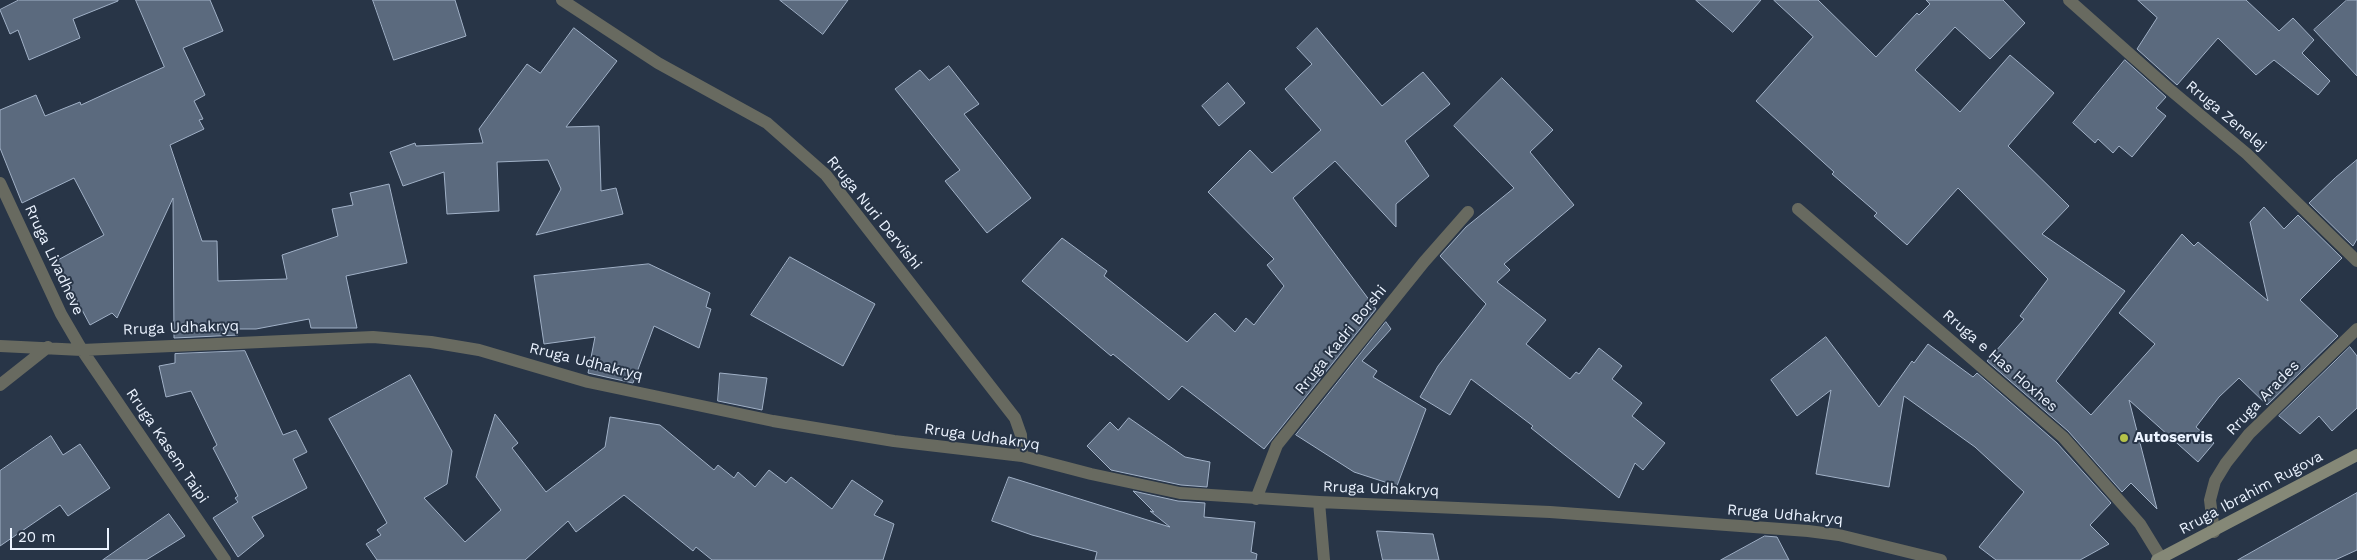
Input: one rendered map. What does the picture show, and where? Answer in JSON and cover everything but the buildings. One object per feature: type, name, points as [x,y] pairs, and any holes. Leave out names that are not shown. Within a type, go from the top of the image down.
[{"type":"main road","name":"Rruga Ibrahim Rugova","points":[[2160,559],[2357,455]]},
{"type":"street","name":"Rruga Nuri Dervishi","points":[[562,0],[658,63],[767,123],[826,175],[1015,418],[1021,435],[1022,456]]},
{"type":"street","name":"Rruga Zenelej","points":[[2069,0],[2168,88],[2248,154],[2357,261]]},
{"type":"street","name":"Rruga Livadheve","points":[[0,183],[61,314],[82,350]]},
{"type":"street","name":"Rruga e Has Hoxhes","points":[[1798,209],[2064,437],[2140,524],[2160,559]]},
{"type":"street","name":"Rruga Kadri Borshi","points":[[1256,499],[1277,445],[1424,262],[1468,212]]},
{"type":"street","name":"Rruga Arades","points":[[2214,532],[2210,500],[2215,481],[2226,463],[2262,421],[2357,329]]},
{"type":"street","name":"Rruga Udhakryq","points":[[0,346],[82,350],[373,338],[431,342],[479,350],[588,382],[773,421],[894,441],[1022,456],[1091,474],[1180,493],[1256,499],[1550,512],[1808,531],[1840,535],[1941,560]]},
{"type":"street","points":[[0,385],[48,347]]},
{"type":"street","name":"Rruga Kasem Taipi","points":[[82,350],[225,560]]},
{"type":"street","points":[[1319,502],[1324,560]]},
{"type":"place","name":"Autoservis","points":[[2124,438]]}]
